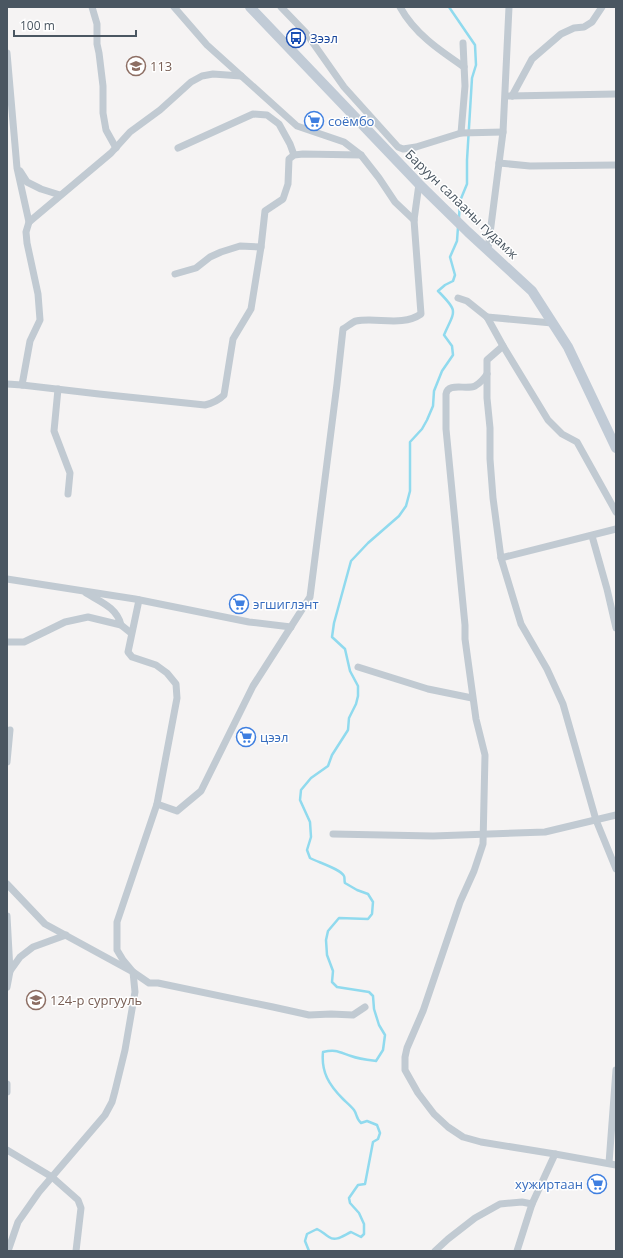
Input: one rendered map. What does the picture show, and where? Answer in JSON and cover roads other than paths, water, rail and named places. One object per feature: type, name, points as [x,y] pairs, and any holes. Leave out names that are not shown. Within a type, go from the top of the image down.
[{"type":"main road","name":"Баруун салааны гудамж","points":[[250,7],[419,184],[532,291],[568,347],[616,448]]},
{"type":"street","points":[[92,7],[97,24],[97,44],[103,86],[103,113],[106,130],[116,148]]},
{"type":"street","points":[[174,7],[207,46],[297,126],[344,142],[361,155],[395,202],[414,220]]},
{"type":"street","points":[[281,7],[306,33],[344,87],[398,147],[403,150],[461,133],[503,132]]},
{"type":"street","points":[[400,7],[406,18],[420,34],[464,67]]},
{"type":"street","points":[[488,249],[508,96],[509,7]]},
{"type":"street","points":[[508,96],[532,59],[561,34],[574,28],[584,27],[592,22],[602,7]]},
{"type":"street","points":[[461,133],[465,86],[462,43]]},
{"type":"street","points":[[7,53],[18,168],[29,222],[26,232],[27,243],[38,294],[40,320],[30,341],[22,385]]},
{"type":"street","points":[[29,222],[116,148],[130,132],[160,110],[191,82],[202,76],[213,74],[241,76]]},
{"type":"street","points":[[508,96],[616,94]]},
{"type":"street","points":[[178,148],[253,114],[267,115],[279,124],[294,155]]},
{"type":"street","points":[[7,384],[205,405],[212,404],[219,400],[224,395],[233,339],[251,309],[265,211],[283,199],[288,184],[289,159],[294,155],[361,155]]},
{"type":"street","points":[[499,162],[530,166],[616,165]]},
{"type":"street","points":[[18,168],[27,182],[41,189],[60,195]]},
{"type":"street","points":[[157,804],[177,811],[201,791],[253,686],[310,597],[343,329],[355,322],[374,320],[405,320],[416,318],[421,314],[414,220],[419,184]]},
{"type":"street","points":[[175,274],[196,268],[210,257],[240,246],[261,247]]},
{"type":"street","points":[[458,298],[467,301],[488,317],[502,346],[548,420],[562,434],[577,442],[616,512]]},
{"type":"street","points":[[488,317],[552,323]]},
{"type":"street","points":[[502,346],[487,360],[490,459],[493,498],[501,558],[521,624],[547,670],[563,704],[596,820],[616,869]]},
{"type":"street","points":[[487,374],[484,379],[474,386],[450,388],[447,390],[446,394],[446,429],[465,625],[465,639],[472,698],[485,755],[482,835],[483,844],[474,871],[460,902],[423,1011],[407,1048],[405,1070],[418,1093],[434,1114],[448,1127],[463,1137],[481,1142],[612,1164],[616,1070]]},
{"type":"street","points":[[58,389],[54,431],[70,473],[68,494]]},
{"type":"street","points":[[501,558],[616,529]]},
{"type":"street","points":[[592,536],[608,589],[616,628]]},
{"type":"street","points":[[7,579],[139,600],[249,622],[291,627]]},
{"type":"street","points":[[83,591],[108,606],[119,616],[121,625]]},
{"type":"street","points":[[8,1251],[18,1222],[39,1192],[105,1115],[112,1102],[125,1050],[135,992],[132,972],[117,950],[117,922],[157,804],[177,698],[176,684],[167,673],[156,665],[132,657],[128,652],[139,600]]},
{"type":"street","points":[[7,642],[24,642],[65,622],[88,617],[121,625],[131,633]]},
{"type":"street","points":[[358,667],[428,689],[472,698]]},
{"type":"street","points":[[7,762],[10,730]]},
{"type":"street","points":[[333,834],[433,836],[545,832],[616,815]]},
{"type":"street","points":[[7,884],[45,924],[132,972],[148,983],[158,983],[273,1006],[308,1015],[353,1015],[365,1007]]},
{"type":"street","points":[[7,916],[10,971],[7,987]]},
{"type":"street","points":[[10,971],[20,958],[33,947],[66,935]]},
{"type":"street","points":[[7,1084],[7,1092]]},
{"type":"street","points":[[7,1150],[52,1177],[78,1200],[81,1208],[76,1251]]},
{"type":"street","points":[[517,1251],[532,1204],[555,1154]]},
{"type":"street","points":[[435,1251],[475,1218],[500,1204],[522,1202],[532,1204]]},
{"type":"waterway","points":[[449,7],[475,45],[476,65],[472,78],[467,184],[460,201],[459,218]]},
{"type":"waterway","points":[[309,1251],[305,1241],[307,1234],[317,1229],[334,1239],[340,1238],[351,1232],[361,1237],[364,1234],[364,1224],[359,1213],[350,1203],[349,1198],[358,1185],[365,1184],[373,1142],[378,1139],[380,1133],[377,1125],[367,1121],[361,1123],[354,1110],[334,1089],[327,1078],[323,1066],[323,1052],[337,1051],[357,1058],[376,1061],[383,1050],[385,1035],[379,1025],[374,1009],[373,996],[369,992],[337,987],[332,982],[333,971],[327,955],[326,940],[328,931],[339,918],[368,919],[372,914],[373,902],[368,894],[345,883],[342,873],[310,858],[307,850],[311,837],[310,822],[300,800],[301,790],[311,778],[328,766],[332,755],[348,730],[349,718],[356,704],[358,686],[350,671],[345,649],[332,637],[334,623],[351,561],[368,543],[399,516],[406,506],[410,491],[410,442],[422,429],[427,420],[433,406],[434,391],[442,371],[453,355],[452,346],[444,335],[451,321],[453,312],[449,303],[438,291],[453,281],[455,275],[450,257],[457,241],[458,227]]},
{"type":"place","name":"Зээл","points":[[296,38]]},
{"type":"place","name":"113","points":[[136,66]]},
{"type":"place","name":"соёмбо","points":[[314,121]]},
{"type":"place","name":"эгшиглэнт","points":[[239,604]]},
{"type":"place","name":"цээл","points":[[246,737]]},
{"type":"place","name":"124-р сургууль","points":[[36,1000]]},
{"type":"place","name":"хужиртаан","points":[[597,1184]]}]
